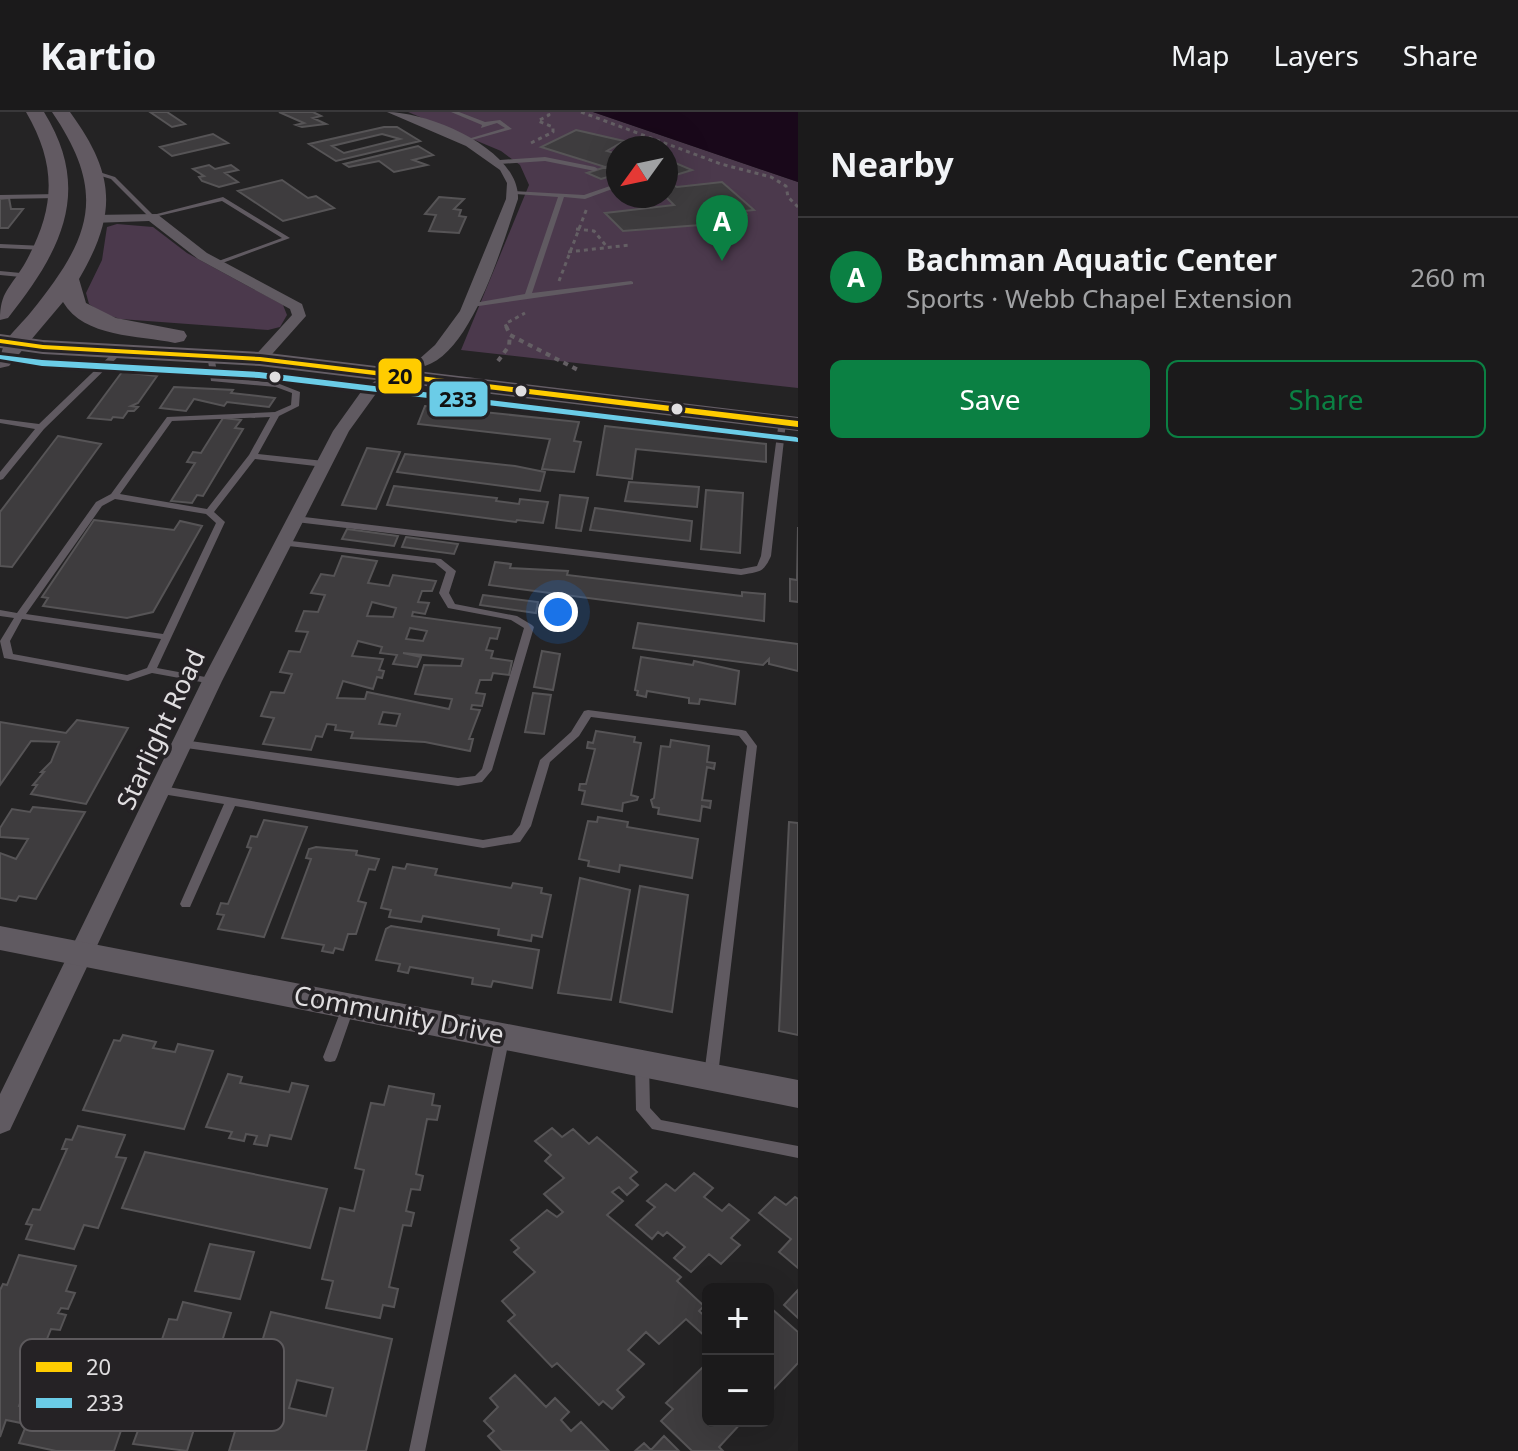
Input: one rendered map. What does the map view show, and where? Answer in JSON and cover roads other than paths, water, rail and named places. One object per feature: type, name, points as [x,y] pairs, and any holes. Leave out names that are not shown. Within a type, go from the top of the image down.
[{"type":"main road","points":[[0,313],[32,276],[45,248],[59,196],[59,169],[52,144],[35,112]]},
{"type":"main road","points":[[12,343],[68,280],[78,262],[92,219],[98,186],[96,173],[88,153],[61,112]]},
{"type":"main road","points":[[52,144],[67,150],[76,168],[96,173]]},
{"type":"main road","points":[[68,280],[78,308],[89,317],[105,323],[175,336],[394,375],[791,413]]},
{"type":"main road","points":[[0,323],[12,343]]},
{"type":"main road","points":[[12,343],[175,336]]},
{"type":"main road","points":[[12,343],[210,356],[267,352],[425,361],[791,413]]},
{"type":"main road","points":[[394,375],[425,361]]},
{"type":"street","points":[[393,112],[463,142],[500,162],[512,175],[515,192],[468,306],[447,344],[425,361]]},
{"type":"street","points":[[92,219],[152,217],[215,264],[297,307],[299,316],[267,352]]},
{"type":"street","name":"Starlight Road","points":[[0,1122],[212,681],[324,464],[351,414],[369,392],[394,375]]},
{"type":"street","name":"Community Drive","points":[[0,938],[798,1094]]},
{"type":"lane","points":[[454,112],[485,124],[498,121],[509,129],[463,142]]},
{"type":"lane","points":[[480,135],[485,124]]},
{"type":"lane","points":[[500,162],[545,159],[595,169]]},
{"type":"lane","points":[[96,173],[108,175],[118,182],[152,217],[223,199],[287,238],[215,264]]},
{"type":"lane","points":[[515,192],[585,197],[606,191]]},
{"type":"lane","points":[[0,197],[59,196]]},
{"type":"lane","points":[[528,296],[561,196]]},
{"type":"lane","points":[[0,246],[45,248]]},
{"type":"lane","points":[[0,273],[32,276]]},
{"type":"lane","points":[[468,306],[631,283]]},
{"type":"lane","points":[[0,477],[41,427],[120,351]]},
{"type":"lane","points":[[210,356],[214,379],[277,385],[296,392],[295,406],[276,414],[170,419],[114,496],[99,504],[5,641],[8,656],[128,678],[151,670],[212,681]]},
{"type":"lane","points":[[296,519],[741,572],[761,568],[766,556],[791,413]]},
{"type":"lane","points":[[209,512],[253,456],[276,414]]},
{"type":"lane","points":[[0,421],[41,427]]},
{"type":"lane","points":[[253,456],[324,464]]},
{"type":"lane","points":[[114,496],[209,512],[221,522],[151,670]]},
{"type":"lane","points":[[183,744],[458,782],[478,779],[487,770],[529,627],[514,618],[451,606],[444,593],[451,571],[438,561],[283,543]]},
{"type":"lane","points":[[0,613],[166,637]]},
{"type":"lane","points":[[162,790],[483,844],[516,839],[525,826],[545,760],[575,734],[588,713],[742,733],[752,746],[711,1076]]},
{"type":"lane","points":[[186,904],[231,802]]},
{"type":"lane","points":[[330,1057],[349,1005]]},
{"type":"lane","points":[[417,1451],[503,1034]]},
{"type":"lane","points":[[642,1062],[643,1110],[657,1125],[798,1152]]},
{"type":"place","name":"Bachman Aquatic Center","points":[[722,261]]}]
